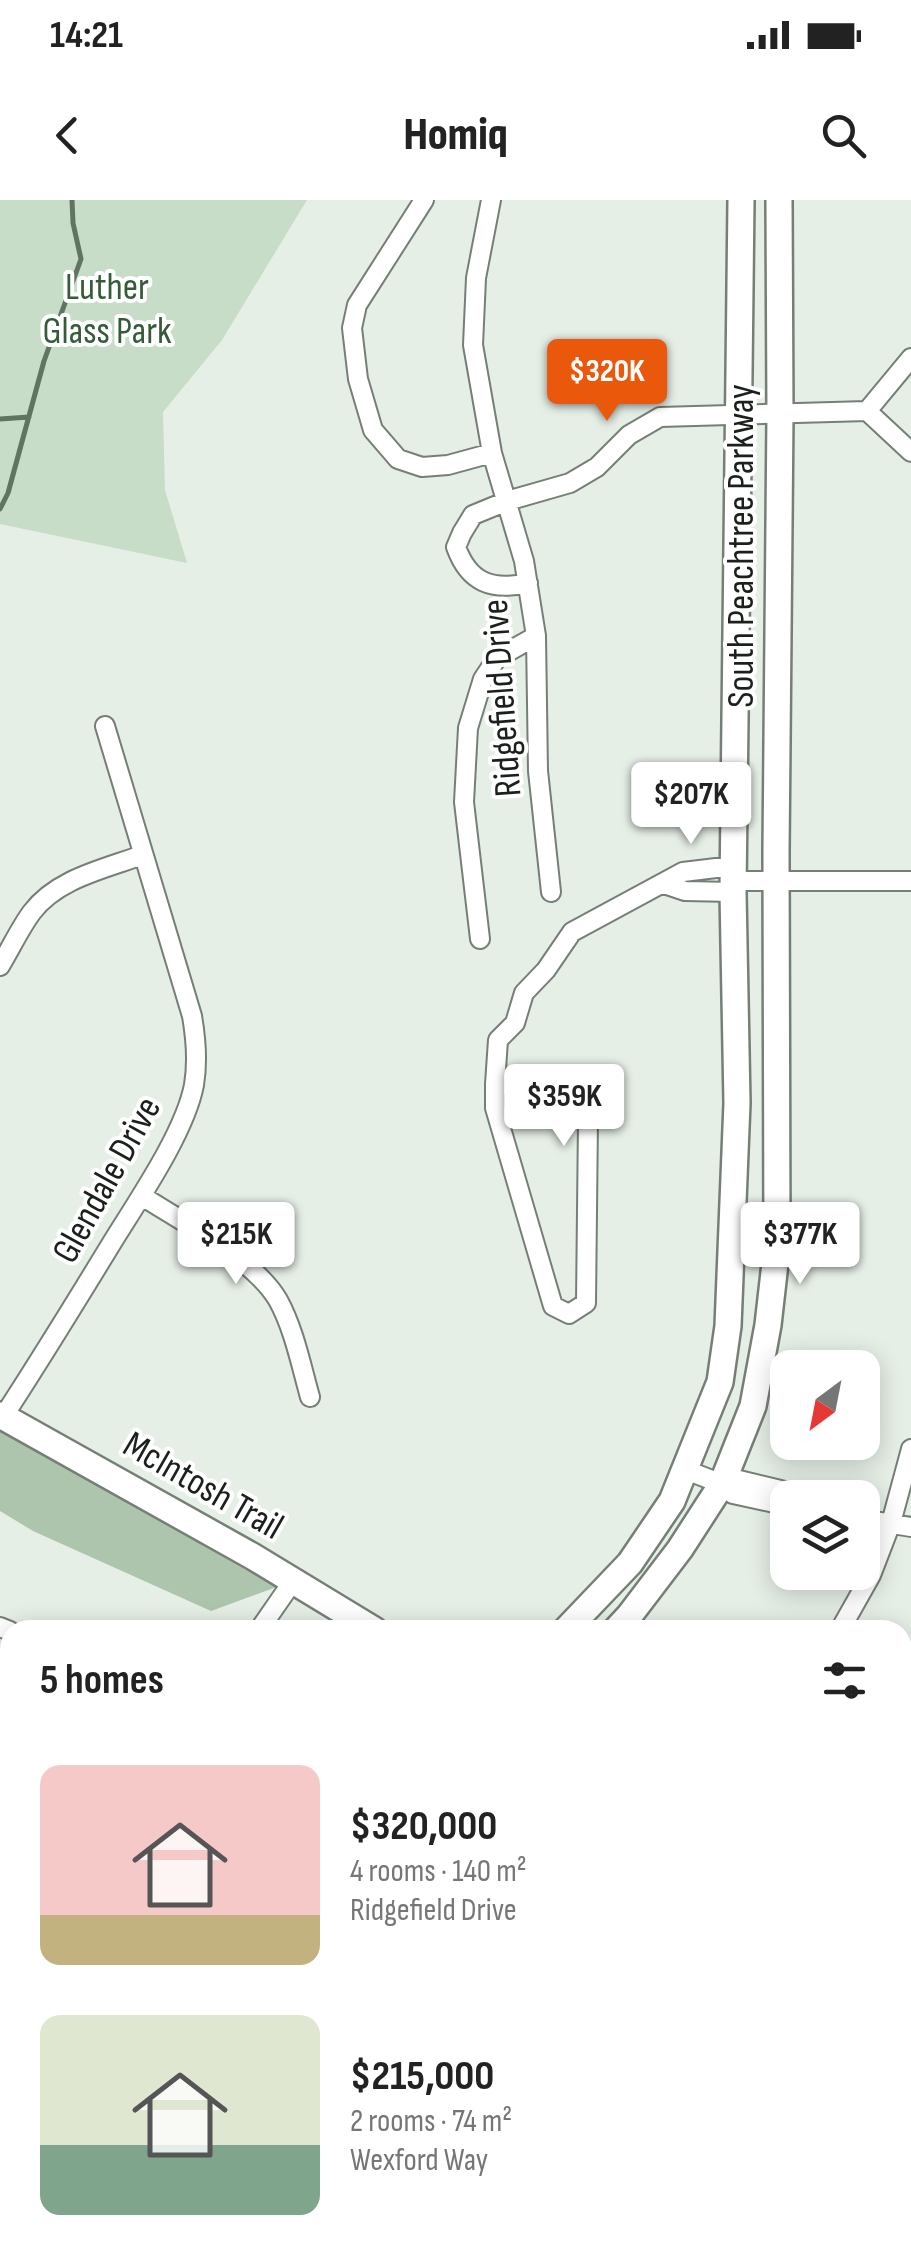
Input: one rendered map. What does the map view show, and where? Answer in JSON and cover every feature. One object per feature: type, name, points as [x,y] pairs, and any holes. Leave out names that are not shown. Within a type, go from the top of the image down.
[{"type":"main road","name":"South Peachtree Parkway","points":[[576,1620],[630,1563],[672,1500],[720,1382],[728,1326],[737,1103],[731,416],[742,200]]},
{"type":"main road","name":"South Peachtree Parkway","points":[[625,1620],[680,1550],[722,1484],[753,1406],[777,1246],[776,881],[790,414],[779,200]]},
{"type":"main road","name":"McIntosh Trail","points":[[2,1416],[236,1546],[356,1620]]},
{"type":"street","points":[[424,200],[357,305],[352,328],[358,379],[373,430],[398,459],[422,468],[492,452]]},
{"type":"street","name":"Ridgefield Drive","points":[[491,200],[476,278],[473,344],[492,452],[524,562],[536,636],[538,771],[551,892]]},
{"type":"street","points":[[867,410],[911,358]]},
{"type":"street","points":[[528,584],[488,584],[462,564],[456,547],[472,516],[506,501],[570,483],[596,467],[629,435],[660,417],[867,410],[911,452]]},
{"type":"street","points":[[480,939],[464,802],[468,728],[483,679],[497,658],[536,636]]},
{"type":"street","name":"Glendale Drive","points":[[2,1416],[142,1196],[187,1108],[194,1085],[196,1039],[192,1016],[105,726]]},
{"type":"street","points":[[0,966],[32,912],[46,897],[65,884],[142,855]]},
{"type":"street","points":[[494,1084],[573,1098],[588,1120],[586,1303],[568,1314],[553,1306],[495,1108],[494,1084],[498,1040],[514,1023],[524,993],[546,970],[572,932],[683,872],[734,881],[911,881]]},
{"type":"street","points":[[142,1196],[246,1264],[262,1280],[277,1299],[288,1324],[310,1397]]},
{"type":"street","points":[[846,1620],[871,1575],[891,1522],[911,1449]]},
{"type":"street","points":[[686,1470],[722,1484],[733,1494],[770,1502]]},
{"type":"street","points":[[722,1484],[739,1480],[770,1487]]},
{"type":"street","points":[[880,1521],[911,1527]]},
{"type":"street","points":[[266,1620],[293,1581]]},
{"type":"green space","name":"Luther Glass Park","points":[[0,200],[307,200],[222,340],[163,412],[165,490],[187,563],[0,524]]},
{"type":"green space","points":[[0,1423],[293,1581],[211,1611],[33,1531],[0,1511]]},
{"type":"waterway","points":[[0,509],[8,493],[44,361],[81,259],[72,200]]},
{"type":"waterway","points":[[0,419],[29,417]]}]
